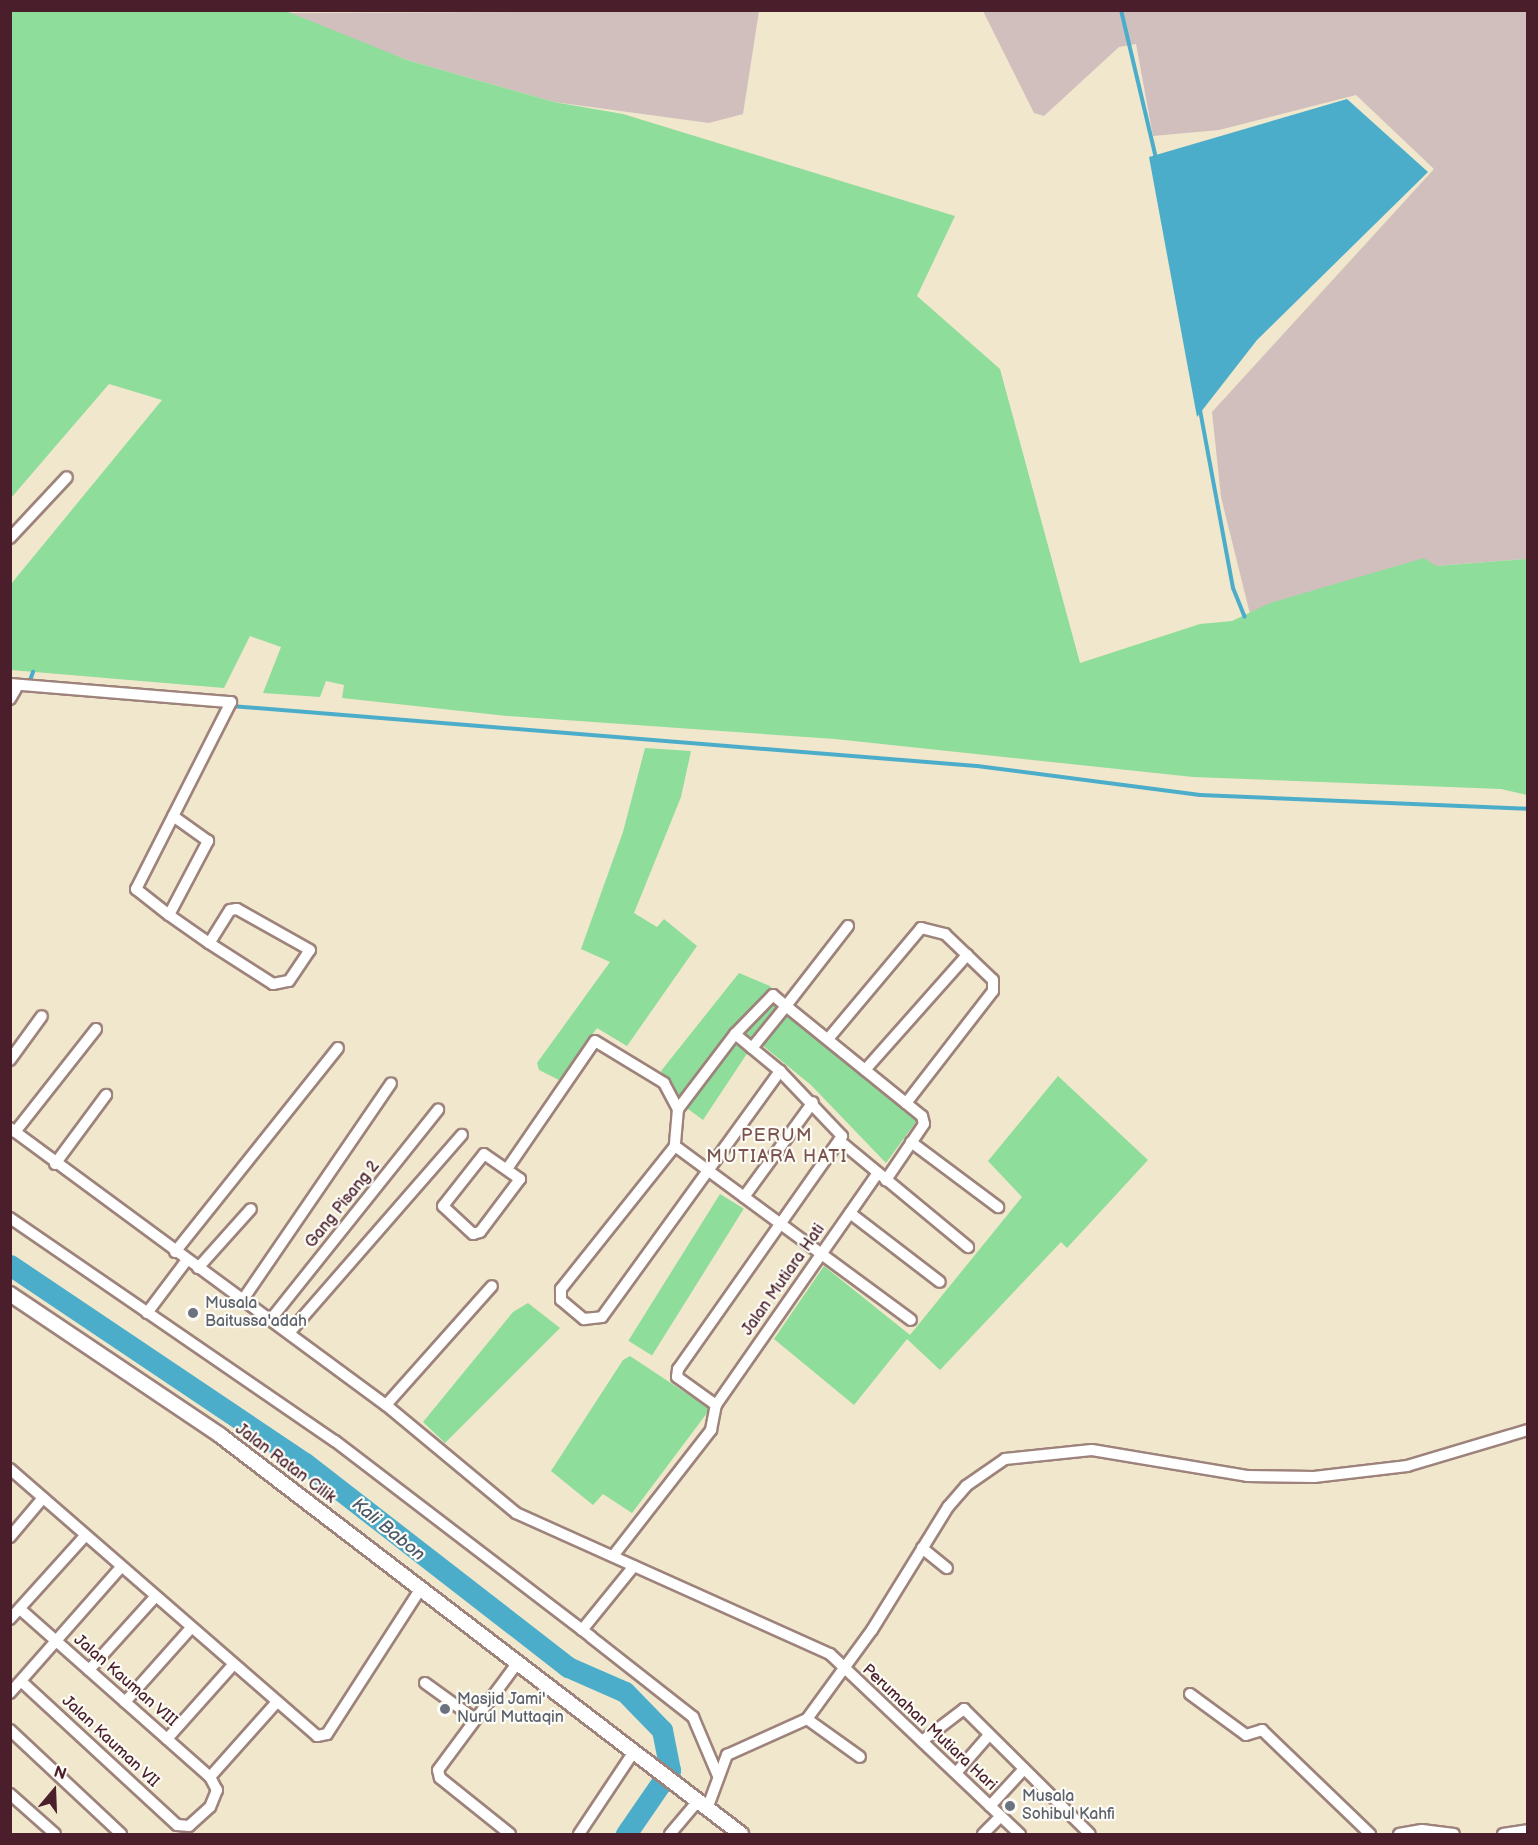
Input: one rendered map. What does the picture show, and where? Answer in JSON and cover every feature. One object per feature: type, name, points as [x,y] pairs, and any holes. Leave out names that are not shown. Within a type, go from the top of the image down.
[{"type":"street","points":[[10,538],[67,477]]},
{"type":"street","points":[[10,699],[22,685],[231,702],[136,889],[209,943],[279,985],[289,981],[310,950],[237,909],[230,910],[209,943]]},
{"type":"street","points":[[169,915],[208,841],[173,816]]},
{"type":"street","points":[[752,1048],[848,926]]},
{"type":"street","points":[[780,1071],[602,1317],[584,1319],[559,1293],[675,1146],[678,1109],[735,1034],[769,996],[786,1006],[906,1103],[993,991],[993,980],[935,928],[921,928],[828,1039]]},
{"type":"street","points":[[865,1070],[967,955]]},
{"type":"street","points":[[10,1060],[42,1016]]},
{"type":"street","points":[[13,1130],[96,1029]]},
{"type":"street","points":[[716,1405],[676,1374],[842,1142],[842,1132],[813,1102],[735,1034]]},
{"type":"street","points":[[507,1169],[595,1041],[664,1083],[678,1109]]},
{"type":"street","points":[[176,1252],[338,1048]]},
{"type":"street","points":[[244,1298],[391,1083]]},
{"type":"street","points":[[55,1164],[106,1095]]},
{"type":"street","points":[[744,1197],[813,1102]]},
{"type":"street","name":"Jalan Mutiara Hati","points":[[613,1556],[711,1430],[716,1405],[822,1251],[850,1213],[911,1142],[924,1121],[906,1103]]},
{"type":"street","name":"Gang Pisang 2","points":[[271,1319],[438,1110]]},
{"type":"street","name":"Perumahan Mutiara Hari","points":[[13,1130],[55,1164],[289,1332],[386,1406],[516,1513],[807,1641],[844,1668],[1020,1834]]},
{"type":"street","points":[[289,1332],[462,1135]]},
{"type":"street","points":[[842,1142],[968,1247]]},
{"type":"street","points":[[911,1142],[998,1207]]},
{"type":"street","points":[[675,1146],[822,1251],[911,1320]]},
{"type":"street","points":[[484,1155],[507,1169],[519,1182],[480,1232],[470,1233],[444,1211],[444,1203],[484,1155]]},
{"type":"street","points":[[198,1268],[250,1209]]},
{"type":"street","points":[[850,1213],[940,1282]]},
{"type":"street","points":[[10,1218],[335,1441],[693,1717],[718,1776]]},
{"type":"street","points":[[147,1312],[187,1260]]},
{"type":"street","points":[[386,1406],[492,1286]]},
{"type":"street","name":"Jalan Ratan Cilik","points":[[10,1294],[221,1436],[421,1588],[516,1665],[741,1834]]},
{"type":"street","points":[[670,1834],[699,1803],[733,1750],[807,1719],[844,1668],[922,1548],[966,1486],[1020,1455],[1115,1452],[1224,1473],[1314,1477],[1407,1466],[1527,1430]]},
{"type":"street","points":[[10,1470],[275,1704],[317,1736],[327,1734],[421,1588]]},
{"type":"street","points":[[10,1537],[43,1498]]},
{"type":"street","points":[[10,1619],[85,1536]]},
{"type":"street","points":[[922,1548],[946,1568]]},
{"type":"street","points":[[582,1630],[634,1566]]},
{"type":"street","points":[[10,1693],[121,1567]]},
{"type":"street","points":[[89,1670],[155,1597]]},
{"type":"street","name":"Jalan Kauman VIII","points":[[20,1609],[210,1777]]},
{"type":"street","points":[[125,1702],[190,1629]]},
{"type":"street","points":[[510,1834],[440,1778],[439,1767],[516,1665]]},
{"type":"street","points":[[167,1739],[232,1666]]},
{"type":"street","name":"Jalan Kauman VII","points":[[21,1681],[177,1825],[189,1826],[210,1807],[218,1790],[210,1777]]},
{"type":"street","points":[[425,1683],[475,1719]]},
{"type":"street","points":[[1190,1695],[1246,1735],[1262,1730],[1370,1834]]},
{"type":"street","points":[[210,1777],[275,1704]]},
{"type":"street","points":[[922,1741],[961,1709],[1090,1834]]},
{"type":"street","points":[[807,1719],[860,1756]]},
{"type":"street","points":[[10,1730],[121,1834]]},
{"type":"street","points":[[956,1773],[989,1735]]},
{"type":"street","points":[[579,1834],[633,1753]]},
{"type":"street","points":[[990,1806],[1024,1769]]},
{"type":"street","points":[[10,1794],[56,1834]]},
{"type":"street","points":[[983,1834],[1001,1816]]},
{"type":"street","points":[[1399,1834],[1422,1830],[1454,1834]]},
{"type":"street","points":[[1503,1834],[1527,1830]]},
{"type":"shaded area","points":[[759,11],[743,114],[709,123],[554,102],[407,60],[283,13]]},
{"type":"shaded area","points":[[983,11],[1527,11],[1527,559],[1436,566],[1270,603],[1250,614],[1221,497],[1212,412],[1434,169],[1356,95],[1219,130],[1153,136],[1136,44],[1119,47],[1044,116],[1034,113]]},
{"type":"green space","points":[[11,10],[286,11],[407,60],[554,102],[623,114],[955,216],[917,296],[1000,369],[1080,663],[1200,624],[1232,621],[1270,603],[1424,558],[1436,566],[1527,559],[1527,795],[1501,789],[1193,777],[835,739],[507,716],[342,698],[344,685],[326,681],[320,697],[263,693],[281,647],[250,636],[224,688],[11,670],[11,584],[162,400],[109,384],[11,498]]},
{"type":"green space","points":[[645,748],[691,751],[681,797],[634,913],[657,927],[664,919],[697,946],[627,1046],[597,1028],[559,1080],[539,1070],[537,1063],[610,962],[581,949],[623,832]]},
{"type":"green space","points":[[739,973],[770,986],[785,1007],[918,1119],[886,1163],[811,1085],[756,1040],[703,1120],[684,1106],[661,1071]]},
{"type":"green space","points":[[1058,1076],[1148,1160],[1067,1248],[1061,1242],[940,1370],[907,1339],[854,1405],[774,1339],[824,1266],[910,1335],[1022,1197],[988,1161]]},
{"type":"green space","points":[[720,1194],[744,1209],[652,1356],[628,1341]]},
{"type":"green space","points":[[528,1303],[560,1328],[445,1443],[423,1422],[513,1312]]},
{"type":"green space","points":[[630,1356],[710,1409],[632,1513],[603,1494],[593,1505],[551,1471],[623,1360]]},
{"type":"water","points":[[1347,99],[1428,172],[1257,340],[1197,417],[1149,157]]},
{"type":"waterway","points":[[1121,10],[1156,158]]},
{"type":"waterway","points":[[1200,410],[1233,588],[1245,617]]},
{"type":"waterway","points":[[29,683],[33,672]]},
{"type":"waterway","points":[[231,706],[977,766],[1200,795],[1528,809]]},
{"type":"waterway","name":"Kali Babon","points":[[10,1265],[305,1463],[568,1667],[625,1692],[662,1730],[670,1770],[626,1834]]},
{"type":"place","name":"Musala Baitussa'adah","points":[[193,1313]]},
{"type":"place","name":"Masjid Jami' Nurul Muttaqin","points":[[445,1709]]},
{"type":"place","name":"Musala Sohibul Kahfi","points":[[1010,1806]]},
{"type":"district","name":"PERUM MUTIARA HATI","points":[[777,1147]]}]
